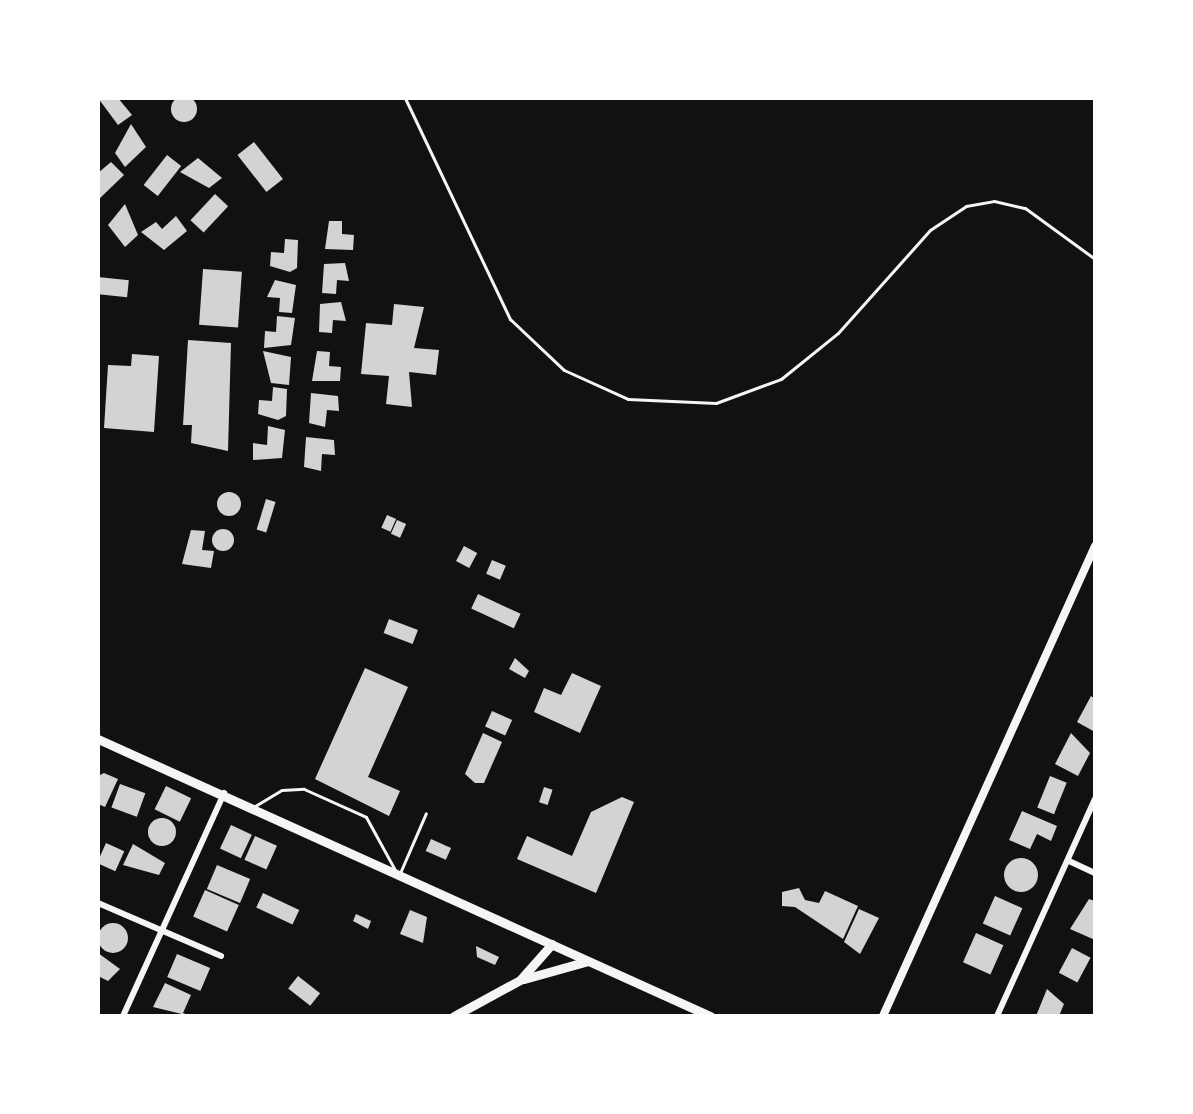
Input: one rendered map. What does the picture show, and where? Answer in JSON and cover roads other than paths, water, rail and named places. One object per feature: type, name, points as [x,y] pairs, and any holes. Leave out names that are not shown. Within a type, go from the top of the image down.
[{"type":"main road","points":[[98,739],[255,806],[710,1016]]},
{"type":"main road","points":[[520,980],[552,944]]},
{"type":"main road","points":[[454,1016],[520,980],[588,961]]},
{"type":"street","points":[[883,1016],[1095,546]]},
{"type":"street","points":[[123,1016],[224,792]]},
{"type":"street","points":[[997,1016],[1095,799]]},
{"type":"street","points":[[1069,861],[1095,873]]},
{"type":"street","points":[[98,903],[221,956]]},
{"type":"lane","points":[[405,98],[510,319],[564,370],[628,399],[716,403],[781,379],[838,333],[930,230],[966,206],[994,201],[1025,208],[1095,259]]},
{"type":"lane","points":[[255,806],[282,790],[304,789],[366,817],[398,872]]},
{"type":"lane","points":[[398,872],[426,813]]}]
